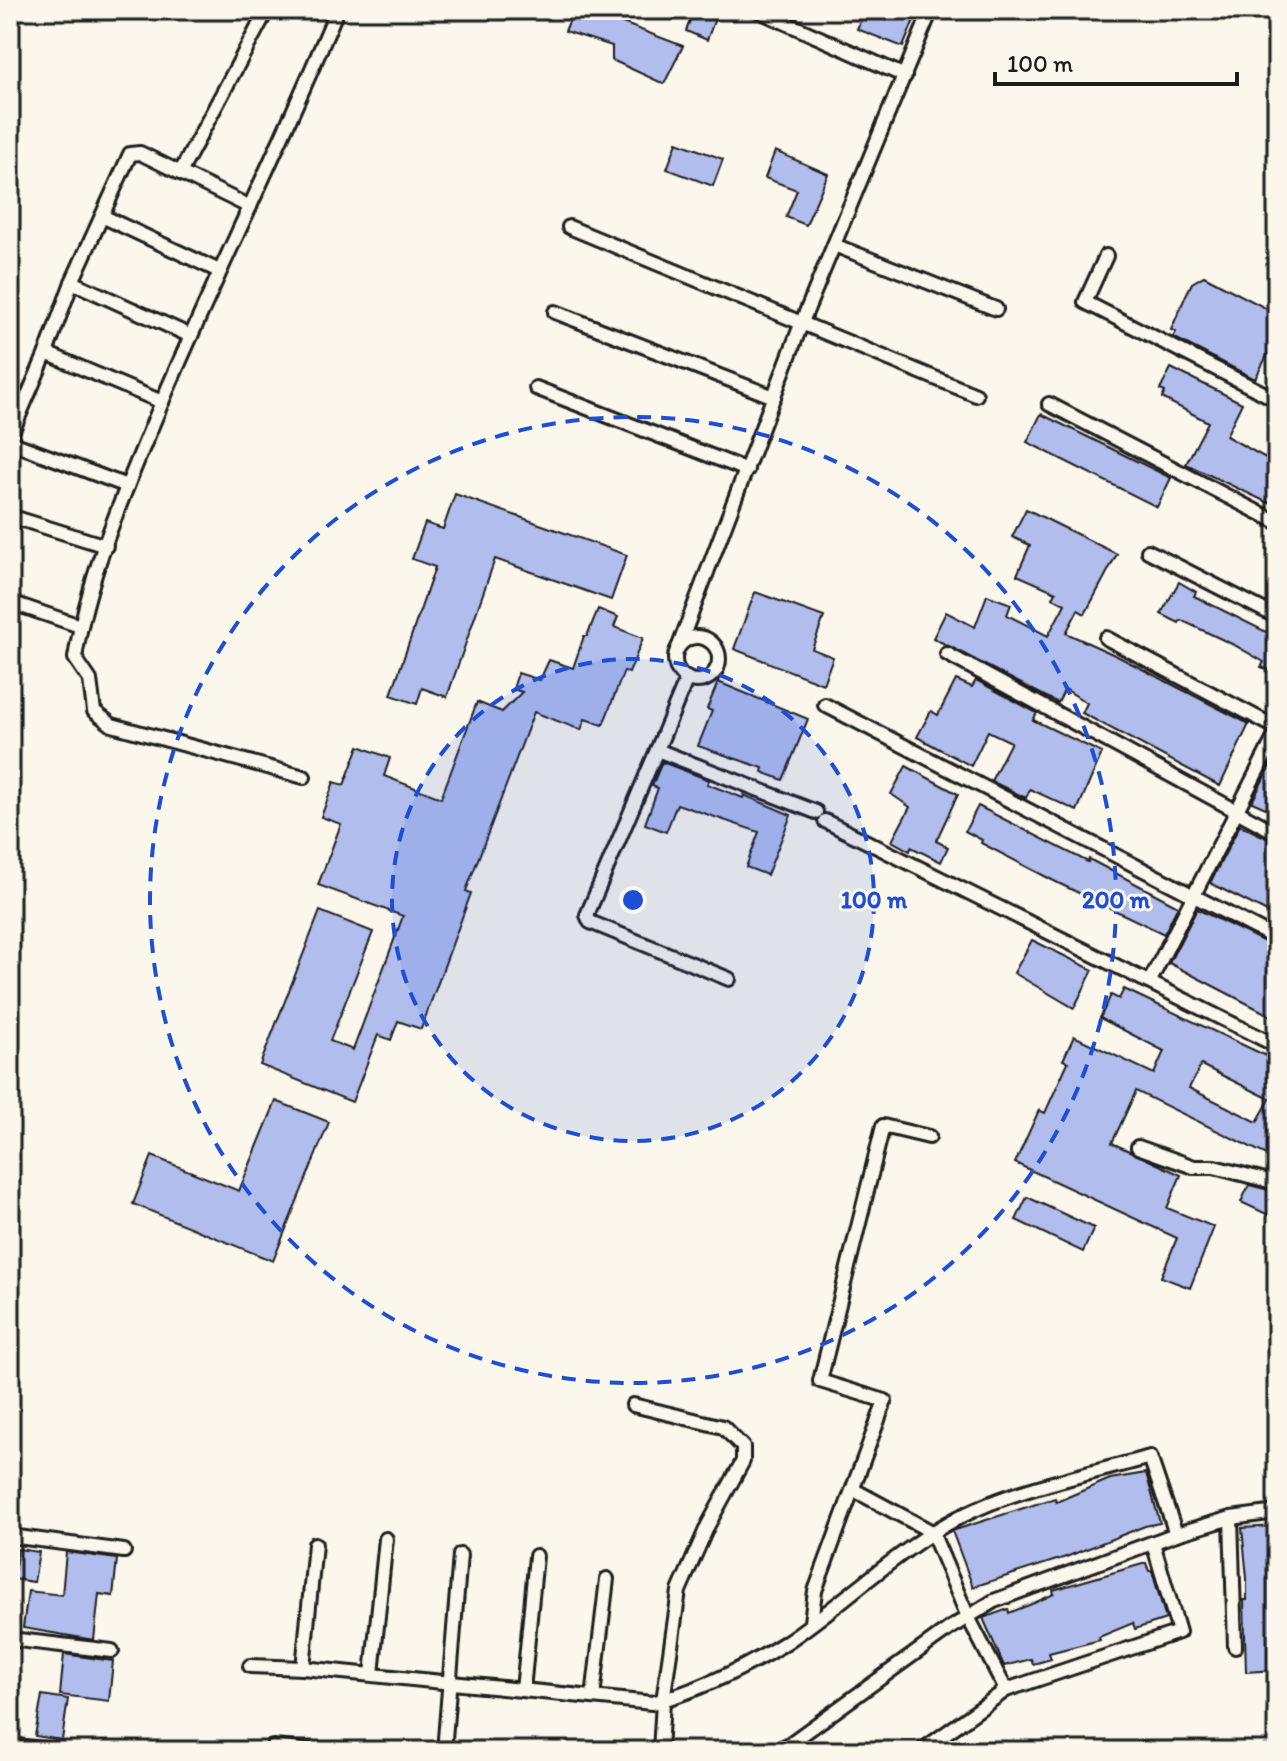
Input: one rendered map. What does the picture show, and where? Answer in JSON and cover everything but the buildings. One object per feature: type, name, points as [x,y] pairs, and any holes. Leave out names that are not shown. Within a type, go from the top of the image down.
[{"type":"street","points":[[180,173],[267,10]]},
{"type":"street","points":[[304,777],[112,725],[94,711],[90,680],[75,658],[80,626],[127,486],[219,271],[302,94],[337,10]]},
{"type":"street","points":[[757,10],[905,76]]},
{"type":"street","points":[[679,646],[691,637],[699,636],[713,642],[719,654],[718,668],[708,679],[694,681],[687,678],[681,674],[675,660],[679,646],[802,322],[931,10]]},
{"type":"street","points":[[127,486],[10,440],[72,282],[133,152],[250,207]]},
{"type":"street","points":[[102,216],[219,271]]},
{"type":"street","points":[[569,227],[976,395]]},
{"type":"street","points":[[834,245],[996,309]]},
{"type":"street","points":[[1106,256],[1085,302],[1277,400]]},
{"type":"street","points":[[72,282],[191,336]]},
{"type":"street","points":[[555,312],[774,397]]},
{"type":"street","points":[[46,353],[162,402]]},
{"type":"street","points":[[536,388],[747,470]]},
{"type":"street","points":[[1049,404],[1277,522]]},
{"type":"street","points":[[10,516],[106,546]]},
{"type":"street","points":[[1148,551],[1277,617]]},
{"type":"street","points":[[10,602],[80,626]]},
{"type":"street","points":[[1106,638],[1277,730],[1150,981]]},
{"type":"street","points":[[947,654],[1277,833]]},
{"type":"street","points":[[687,678],[587,915],[590,922],[729,979]]},
{"type":"street","points":[[825,705],[1277,939]]},
{"type":"street","points":[[657,750],[820,817],[1277,1046]]},
{"type":"street","points":[[811,1622],[815,1591],[885,1401],[820,1381],[883,1126],[929,1137]]},
{"type":"street","points":[[1138,1147],[1194,1167],[1214,1167],[1277,1183]]},
{"type":"street","points":[[633,1405],[723,1427],[743,1447],[743,1461],[708,1525],[679,1591],[663,1701],[660,1751]]},
{"type":"street","points":[[250,1666],[372,1674],[652,1703],[733,1671],[785,1642],[932,1532],[987,1503],[1150,1457],[1176,1534]]},
{"type":"street","points":[[854,1490],[932,1532],[968,1617],[1006,1690]]},
{"type":"street","points":[[775,1751],[994,1601],[1176,1534],[1231,1518],[1277,1512]]},
{"type":"street","points":[[1231,1518],[1235,1647]]},
{"type":"street","points":[[10,1536],[124,1551]]},
{"type":"street","points":[[372,1674],[386,1539]]},
{"type":"street","points":[[921,1751],[1006,1690],[1179,1632],[1153,1543]]},
{"type":"street","points":[[303,1668],[315,1544]]},
{"type":"street","points":[[444,1751],[460,1555]]},
{"type":"street","points":[[523,1690],[536,1556]]},
{"type":"street","points":[[593,1697],[607,1579]]},
{"type":"street","points":[[10,1639],[112,1651]]},
{"type":"street","points":[[10,1745],[56,1751]]},
{"type":"street","points":[[273,1747],[311,1751]]},
{"type":"waterway","points":[[1267,1751],[1277,1748]]}]
